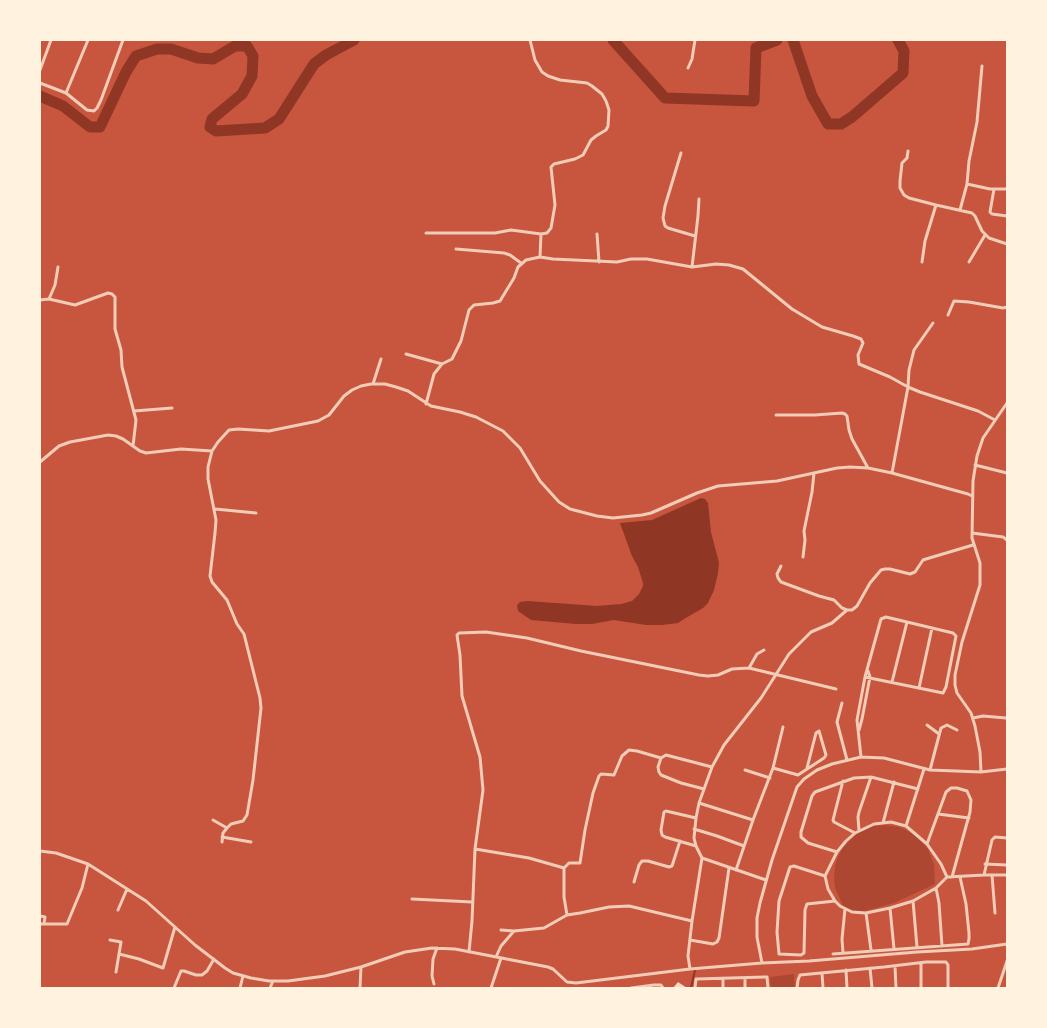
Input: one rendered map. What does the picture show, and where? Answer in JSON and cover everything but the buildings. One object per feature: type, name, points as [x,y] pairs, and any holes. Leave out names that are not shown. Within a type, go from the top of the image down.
[{"type":"street","points":[[40,70],[51,40]]},
{"type":"street","points":[[66,93],[88,40]]},
{"type":"street","points":[[40,83],[66,93],[87,110],[96,110],[123,40]]},
{"type":"street","points":[[426,233],[495,234],[511,230],[541,234],[547,233],[551,228],[555,205],[551,167],[554,164],[575,160],[583,155],[591,140],[606,130],[608,126],[608,110],[606,101],[602,94],[587,83],[560,80],[548,76],[542,72],[535,60],[530,40]]},
{"type":"street","points":[[688,68],[692,59],[695,40]]},
{"type":"street","points":[[960,210],[967,184],[969,161],[976,133],[982,66]]},
{"type":"street","points":[[908,151],[907,158],[902,165],[900,184],[901,191],[904,194],[910,198],[972,213],[985,235],[994,240],[1007,244]]},
{"type":"street","points":[[681,152],[665,206],[663,218],[665,226],[668,228],[695,236]]},
{"type":"street","points":[[967,184],[994,189],[1007,189]]},
{"type":"street","points":[[994,189],[990,212],[992,214],[1007,216]]},
{"type":"street","points":[[692,267],[699,200]]},
{"type":"street","points":[[922,262],[924,241],[936,205]]},
{"type":"street","points":[[540,257],[541,234]]},
{"type":"street","points":[[597,234],[599,262]]},
{"type":"street","points":[[969,262],[985,235]]},
{"type":"street","points":[[456,249],[504,253],[510,255],[521,263]]},
{"type":"street","points":[[426,404],[434,374],[442,364],[452,359],[456,352],[464,331],[469,310],[474,305],[500,301],[521,263],[532,258],[540,257],[599,262],[647,259],[692,267],[716,264],[729,265],[743,269],[792,309],[822,327],[861,339],[863,343],[858,355],[859,364],[920,392],[978,411],[995,420]]},
{"type":"street","points":[[49,299],[55,285],[58,267]]},
{"type":"street","points":[[40,300],[49,299],[75,305],[108,293],[112,294],[114,297],[115,329],[121,350],[122,368],[136,420],[133,446]]},
{"type":"street","points":[[948,315],[954,301],[1003,308],[1007,306]]},
{"type":"street","points":[[892,473],[908,387],[909,370],[914,350],[933,323]]},
{"type":"street","points":[[406,354],[442,364]]},
{"type":"street","points":[[373,384],[381,359]]},
{"type":"street","points":[[222,842],[222,837],[226,828],[234,823],[243,821],[247,814],[253,780],[261,708],[260,698],[244,634],[237,624],[227,600],[212,582],[210,576],[216,533],[214,509],[208,479],[208,467],[212,451],[229,430],[238,429],[269,431],[305,424],[329,415],[340,400],[348,393],[361,386],[385,384],[408,391],[426,404],[476,417],[503,431],[520,448],[540,481],[559,502],[570,509],[597,516],[613,518],[642,515],[659,510],[710,488],[723,485],[777,481],[837,468],[850,467],[868,468],[892,473],[972,496]]},
{"type":"street","points":[[981,772],[979,742],[973,718],[959,697],[955,680],[962,642],[980,586],[980,563],[973,545],[972,533],[972,496],[975,465],[981,442],[1007,402]]},
{"type":"street","points":[[134,411],[172,408]]},
{"type":"street","points":[[776,415],[845,414],[848,416],[849,430],[852,439],[868,468]]},
{"type":"street","points":[[40,462],[59,446],[98,436],[116,436],[146,453],[181,449],[212,451]]},
{"type":"street","points":[[975,465],[1007,473]]},
{"type":"street","points":[[803,557],[805,540],[804,531],[812,492],[814,473]]},
{"type":"street","points":[[214,509],[256,512]]},
{"type":"street","points":[[972,533],[1002,537],[1007,540]]},
{"type":"street","points":[[781,566],[777,574],[781,582],[818,596],[834,600],[842,608],[852,610],[857,606],[870,583],[881,570],[890,569],[910,574],[915,572],[923,560],[973,545]]},
{"type":"street","points":[[690,969],[688,956],[702,858],[696,846],[694,829],[699,803],[712,767],[724,745],[761,698],[774,675],[801,640],[811,632],[837,619],[847,610]]},
{"type":"street","points":[[862,757],[857,720],[865,677],[882,619],[886,617],[953,633],[956,638],[944,692],[865,677]]},
{"type":"street","points":[[892,682],[907,622]]},
{"type":"street","points":[[919,688],[932,628]]},
{"type":"street","points":[[469,952],[475,849],[483,790],[480,757],[462,696],[460,655],[457,635],[459,633],[486,632],[527,638],[580,651],[699,675],[718,675],[732,669],[749,668],[836,689]]},
{"type":"street","points":[[749,668],[757,654],[764,650]]},
{"type":"street","points":[[858,732],[870,678],[868,671]]},
{"type":"street","points":[[842,703],[837,722],[847,760]]},
{"type":"street","points":[[973,718],[983,716],[1006,718]]},
{"type":"street","points":[[927,725],[939,734]]},
{"type":"street","points":[[930,770],[941,728],[944,725],[947,725],[956,730]]},
{"type":"street","points":[[736,870],[753,820],[770,778],[784,727]]},
{"type":"street","points":[[773,768],[798,775],[824,758],[826,754],[819,731],[816,733],[808,768]]},
{"type":"street","points":[[567,916],[564,897],[564,868],[569,863],[580,863],[593,793],[599,776],[601,774],[614,775],[622,756],[629,750],[662,757],[668,756],[712,767]]},
{"type":"street","points":[[762,963],[757,937],[757,918],[766,880],[797,786],[804,779],[817,770],[832,764],[873,756],[930,770],[981,772],[1007,769]]},
{"type":"street","points":[[662,757],[658,767],[661,775],[681,783],[704,789]]},
{"type":"street","points":[[815,764],[817,770]]},
{"type":"street","points":[[906,826],[924,769]]},
{"type":"street","points":[[745,770],[770,778]]},
{"type":"street","points":[[836,852],[801,838],[801,832],[814,793],[843,781],[854,778],[871,777],[918,789]]},
{"type":"street","points":[[859,831],[859,812],[871,777]]},
{"type":"street","points":[[843,781],[833,820],[834,822],[855,833]]},
{"type":"street","points":[[883,822],[894,782]]},
{"type":"street","points":[[927,844],[946,792],[951,788],[968,791],[971,806],[952,877]]},
{"type":"street","points":[[699,803],[753,820]]},
{"type":"street","points":[[696,818],[666,811],[664,812],[661,830],[662,835],[696,846]]},
{"type":"street","points":[[938,814],[968,818]]},
{"type":"street","points":[[213,820],[226,828]]},
{"type":"street","points":[[947,877],[941,864],[927,844],[906,826],[891,822],[874,824],[855,833],[836,852],[825,876],[826,884],[835,901],[845,909],[852,912],[866,913],[913,901],[936,888],[947,877],[1007,875]]},
{"type":"street","points":[[694,829],[744,846]]},
{"type":"street","points":[[222,837],[251,842]]},
{"type":"street","points":[[984,875],[990,843],[994,838],[1007,838]]},
{"type":"street","points":[[634,882],[639,865],[642,861],[648,861],[667,867],[672,866],[680,841]]},
{"type":"street","points":[[475,849],[529,858],[564,868]]},
{"type":"street","points":[[40,851],[56,852],[88,864],[150,904],[195,945],[233,973],[273,981],[288,981],[325,976],[361,967],[405,952],[436,948],[469,952],[548,967],[554,969],[567,982],[576,983],[690,969],[972,949],[1007,944]]},
{"type":"street","points":[[702,858],[766,880]]},
{"type":"street","points":[[40,924],[67,924],[82,888],[88,864]]},
{"type":"street","points":[[985,864],[1007,865]]},
{"type":"street","points":[[825,876],[794,866],[790,868],[779,901],[777,932],[779,954],[801,955],[804,953],[805,910],[807,904],[835,901]]},
{"type":"street","points":[[690,940],[713,944],[717,942],[719,938],[729,868]]},
{"type":"street","points":[[992,875],[995,913]]},
{"type":"street","points":[[833,954],[894,948],[966,944],[969,942],[966,904],[960,877]]},
{"type":"street","points":[[936,888],[940,914],[942,946]]},
{"type":"street","points":[[118,910],[127,889]]},
{"type":"street","points":[[412,899],[472,902]]},
{"type":"street","points":[[913,901],[917,947]]},
{"type":"street","points":[[501,930],[514,931],[544,928],[567,916],[609,908],[629,906],[692,921]]},
{"type":"street","points":[[890,908],[894,948]]},
{"type":"street","points":[[843,953],[842,939],[845,909]]},
{"type":"street","points":[[866,913],[871,950]]},
{"type":"street","points":[[40,916],[45,917],[44,924]]},
{"type":"street","points":[[120,954],[163,968],[175,927]]},
{"type":"street","points":[[496,957],[501,946],[514,931]]},
{"type":"street","points":[[110,940],[120,942],[120,954],[116,972]]},
{"type":"street","points":[[434,984],[432,976],[433,960],[436,948]]},
{"type":"street","points":[[491,988],[501,958]]},
{"type":"street","points":[[174,988],[181,971],[202,975],[207,971],[214,959]]},
{"type":"street","points":[[998,988],[1007,961]]},
{"type":"street","points":[[797,988],[800,975],[944,962],[947,963],[948,988]]},
{"type":"street","points":[[921,963],[921,988]]},
{"type":"street","points":[[895,966],[896,988]]},
{"type":"street","points":[[360,988],[361,967]]},
{"type":"street","points":[[870,968],[872,988]]},
{"type":"street","points":[[846,970],[847,988]]},
{"type":"street","points":[[822,973],[823,988]]},
{"type":"street","points":[[240,988],[243,976]]},
{"type":"street","points":[[695,988],[696,980],[767,977],[768,988]]},
{"type":"street","points":[[723,978],[723,988]]},
{"type":"street","points":[[745,978],[745,988]]},
{"type":"street","points":[[270,988],[273,981]]},
{"type":"street","points":[[631,988],[654,985],[661,986],[663,988]]},
{"type":"shaded area","points":[[701,498],[705,499],[708,503],[711,532],[719,563],[714,590],[708,603],[703,608],[678,623],[662,625],[646,625],[614,620],[592,624],[576,624],[531,620],[518,611],[517,605],[520,602],[527,601],[597,606],[621,604],[632,601],[639,594],[643,583],[620,523],[652,520]]},
{"type":"shaded area","points":[[885,825],[899,827],[918,837],[928,849],[934,864],[935,884],[894,903],[861,912],[844,908],[835,888],[835,866],[838,857],[843,847],[858,833],[874,826]]},
{"type":"shaded area","points":[[794,974],[795,988],[771,988],[770,977]]},
{"type":"waterway","points":[[40,96],[63,106],[90,127],[100,127],[126,72],[136,56],[157,49],[171,49],[198,58],[213,59],[235,46],[247,46],[253,56],[252,76],[242,94],[212,119],[210,127],[216,131],[265,128],[279,119],[314,64],[326,55],[354,40]]},
{"type":"waterway","points":[[613,40],[665,98],[754,101],[756,48],[777,40]]},
{"type":"waterway","points":[[793,40],[812,96],[828,124],[841,124],[852,117],[903,73],[904,51],[898,40]]},
{"type":"waterway","points":[[691,988],[695,970]]}]
